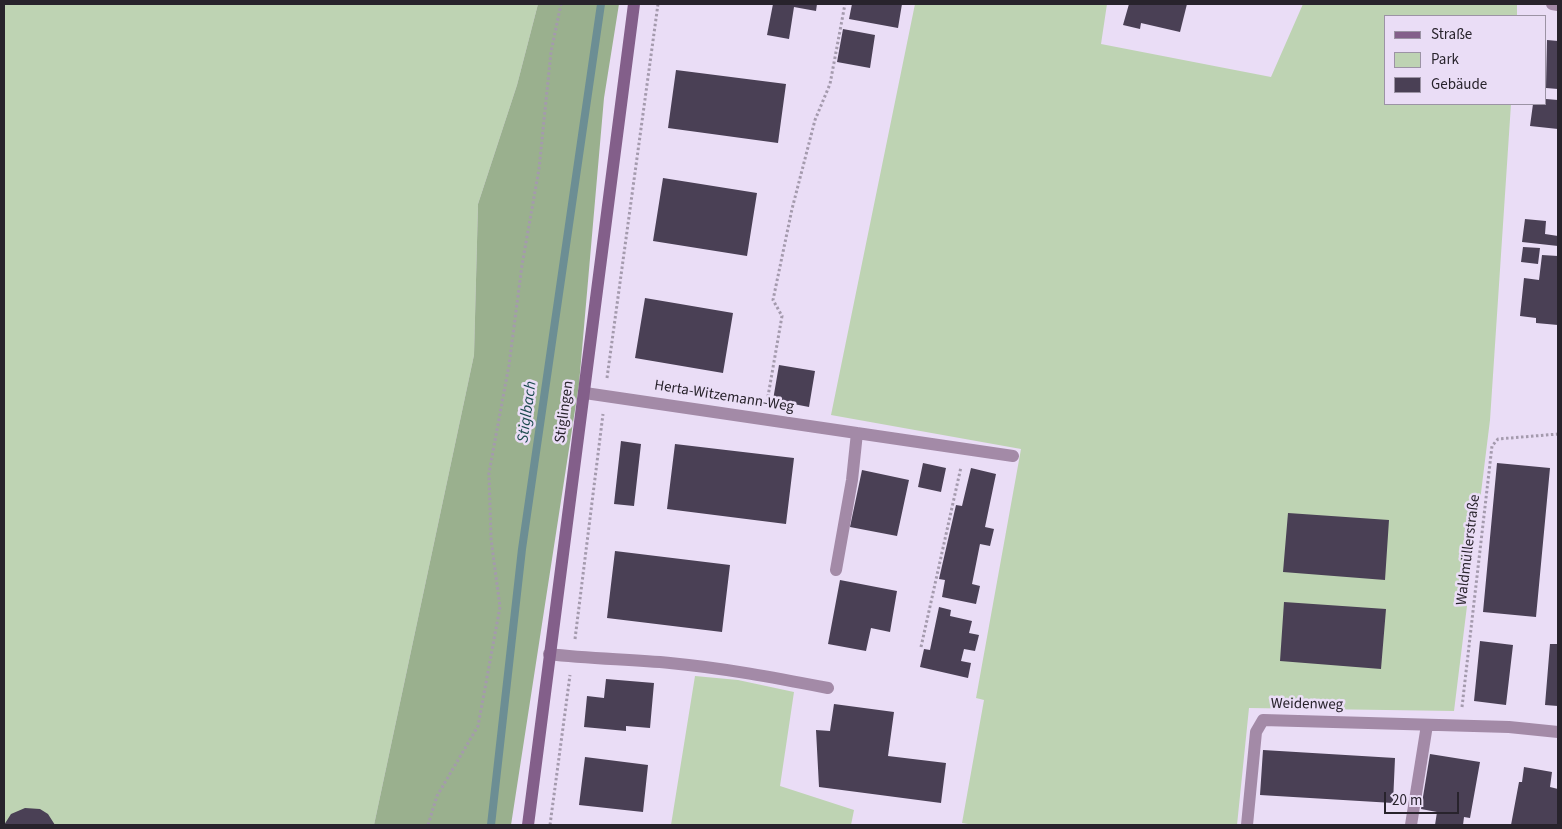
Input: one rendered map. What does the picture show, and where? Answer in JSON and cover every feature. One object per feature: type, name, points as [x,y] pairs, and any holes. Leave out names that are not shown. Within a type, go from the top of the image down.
[{"type":"main road","name":"Stiglingen","points":[[528,825],[634,4]]},
{"type":"street","points":[[1552,4],[1558,5]]},
{"type":"street","name":"Herta-Witzemann-Weg","points":[[585,393],[1013,456]]},
{"type":"street","points":[[836,570],[852,480],[857,433]]},
{"type":"street","points":[[549,654],[602,660],[670,663],[738,670],[828,688]]},
{"type":"street","name":"Weidenweg","points":[[1247,825],[1256,732],[1263,720],[1460,726],[1558,732]]},
{"type":"street","points":[[1411,825],[1427,725]]},
{"type":"path","points":[[428,825],[437,796],[478,726],[500,607],[491,539],[489,473],[510,365],[522,265],[539,169],[551,52],[561,4]]},
{"type":"path","points":[[764,420],[782,316],[773,300],[792,208],[813,129],[830,84],[845,4]]},
{"type":"path","name":"Waldmüllerstraße","points":[[1460,726],[1492,446],[1498,439],[1558,434]]},
{"type":"path","points":[[921,647],[965,449]]},
{"type":"green space","points":[[4,4],[538,4],[517,85],[478,204],[474,355],[374,825],[4,825]]},
{"type":"green space","points":[[538,4],[619,4],[604,98],[579,384],[511,825],[374,825],[474,355],[478,204],[517,85]]},
{"type":"green space","points":[[915,4],[1107,4],[1101,44],[1271,77],[1303,4],[1517,4],[1517,15],[1384,15],[1384,105],[1511,105],[1490,420],[1454,711],[1249,708],[1237,825],[974,825],[962,823],[984,700],[976,698],[1021,449],[831,415]]},
{"type":"green space","points":[[695,676],[738,680],[794,692],[780,786],[854,810],[851,825],[671,825]]},
{"type":"building","points":[[773,4],[817,4],[816,11],[794,7],[789,39],[767,35]]},
{"type":"building","points":[[852,4],[902,4],[898,28],[849,19]]},
{"type":"building","points":[[1129,4],[1187,4],[1180,32],[1141,23],[1140,29],[1123,25]]},
{"type":"building","points":[[843,29],[875,35],[870,68],[837,62]]},
{"type":"building","points":[[1547,40],[1558,41],[1558,89],[1547,88]]},
{"type":"building","points":[[676,70],[786,84],[778,143],[668,128]]},
{"type":"building","points":[[1547,99],[1558,100],[1558,129],[1530,126],[1533,105],[1547,105]]},
{"type":"building","points":[[663,178],[757,193],[747,256],[653,241]]},
{"type":"building","points":[[1525,219],[1546,221],[1545,234],[1558,236],[1558,246],[1522,242]]},
{"type":"building","points":[[1523,247],[1540,248],[1538,264],[1521,262]]},
{"type":"building","points":[[1542,255],[1558,256],[1558,325],[1536,323],[1536,318],[1520,316],[1524,278],[1539,280]]},
{"type":"building","points":[[645,298],[733,313],[723,373],[635,358]]},
{"type":"building","points":[[779,365],[815,371],[809,407],[773,400]]},
{"type":"building","points":[[621,441],[641,444],[634,506],[614,504]]},
{"type":"building","points":[[675,444],[794,458],[786,524],[667,509]]},
{"type":"building","points":[[923,463],[946,468],[941,492],[918,487]]},
{"type":"building","points":[[1497,463],[1550,468],[1536,617],[1483,612]]},
{"type":"building","points":[[971,468],[996,474],[985,527],[994,529],[990,546],[980,544],[972,584],[980,586],[976,604],[942,597],[945,580],[939,579],[956,505],[962,506]]},
{"type":"building","points":[[862,470],[909,480],[897,536],[850,527]]},
{"type":"building","points":[[1288,513],[1389,520],[1385,580],[1283,572]]},
{"type":"building","points":[[615,551],[730,565],[722,632],[607,618]]},
{"type":"building","points":[[840,580],[897,591],[890,632],[871,628],[866,651],[828,644]]},
{"type":"building","points":[[1284,602],[1386,609],[1381,669],[1280,661]]},
{"type":"building","points":[[939,607],[951,610],[950,616],[972,621],[969,633],[979,635],[975,651],[964,649],[961,661],[971,663],[968,678],[920,667],[924,649],[930,650]]},
{"type":"building","points":[[1480,641],[1513,645],[1506,705],[1474,701]]},
{"type":"building","points":[[1550,644],[1558,644],[1558,706],[1545,705]]},
{"type":"building","points":[[606,679],[654,683],[650,728],[626,726],[626,731],[584,727],[587,696],[604,698]]},
{"type":"building","points":[[834,704],[894,712],[888,756],[946,763],[941,803],[819,787],[816,730],[830,731]]},
{"type":"building","points":[[1263,750],[1395,758],[1393,803],[1260,795]]},
{"type":"building","points":[[1430,754],[1480,762],[1470,818],[1464,817],[1463,825],[1435,825],[1437,812],[1421,809]]},
{"type":"building","points":[[585,757],[648,765],[643,812],[579,805]]},
{"type":"building","points":[[1524,767],[1552,772],[1550,787],[1558,789],[1558,825],[1511,825],[1519,782],[1522,782]]},
{"type":"building","points":[[25,808],[40,809],[48,814],[55,825],[4,825],[11,814]]},
{"type":"waterway","name":"Stiglbach","points":[[491,825],[522,549],[601,4]]}]
